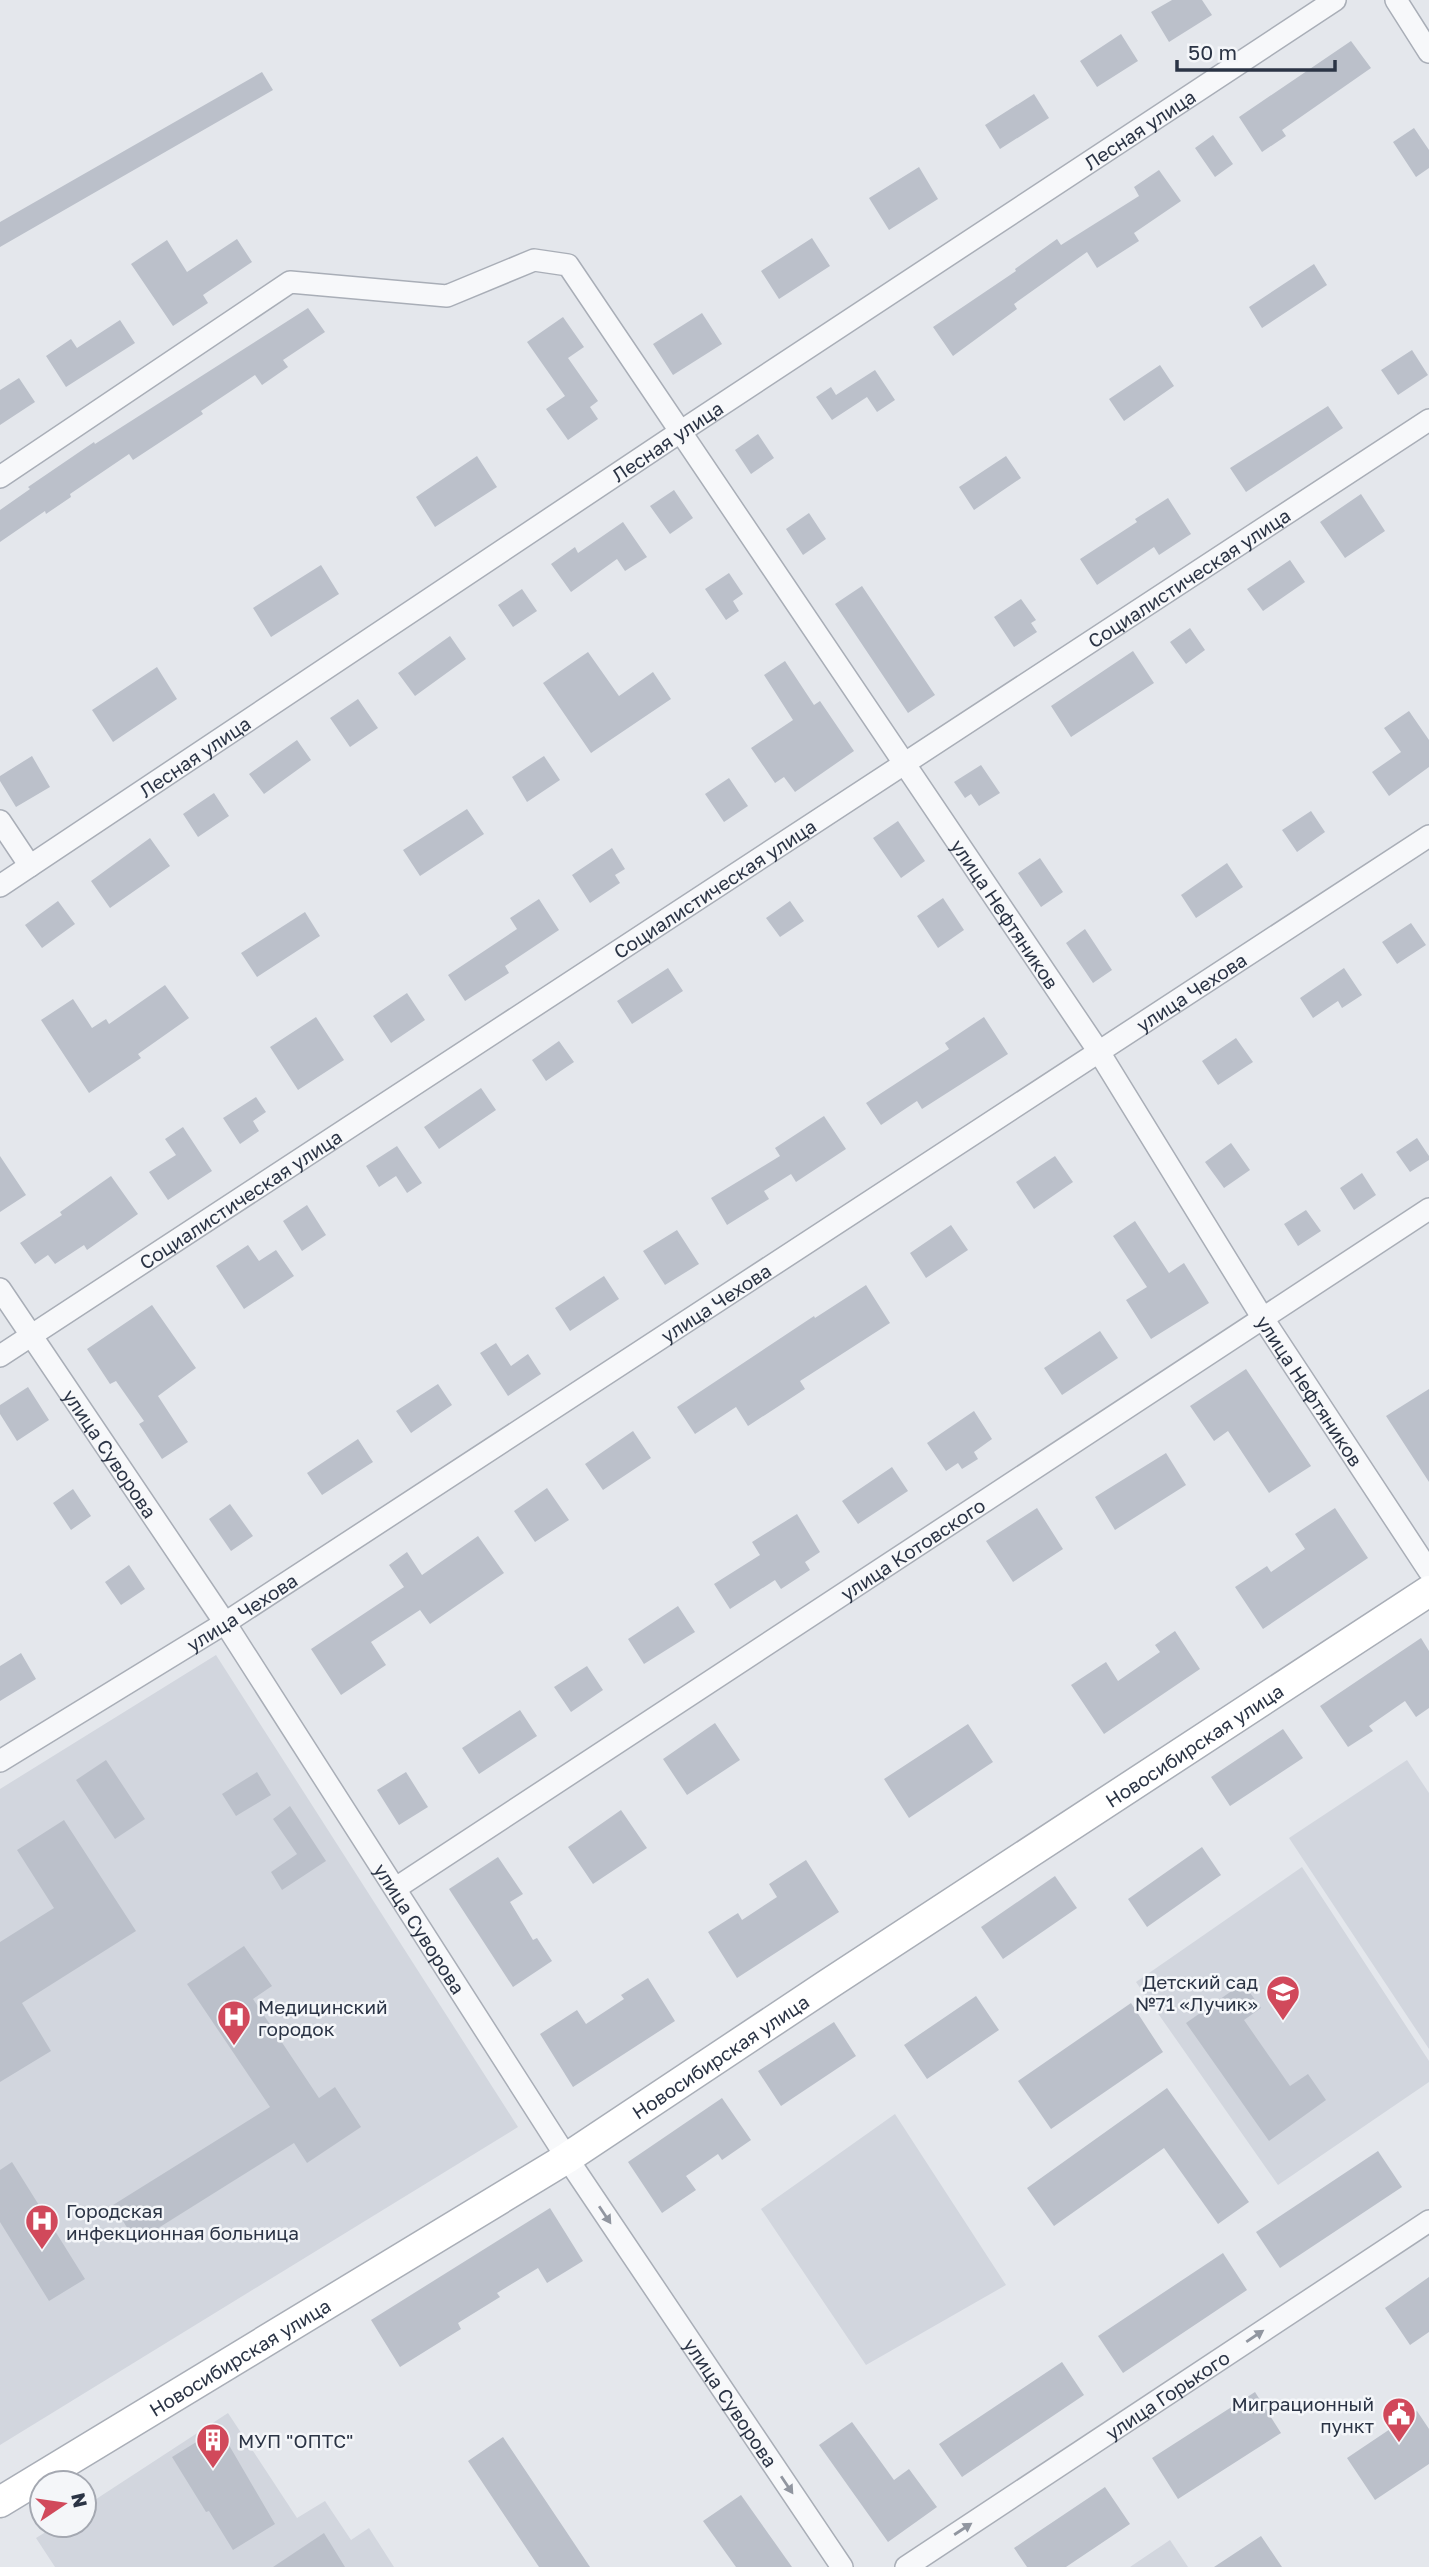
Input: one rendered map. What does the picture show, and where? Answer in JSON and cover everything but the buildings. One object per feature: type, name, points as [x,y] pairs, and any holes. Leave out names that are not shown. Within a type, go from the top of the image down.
[{"type":"main road","name":"Новосибирская улица","points":[[0,2502],[567,2158],[1429,1591]]},
{"type":"street","name":"Лесная улица","points":[[0,886],[680,432],[1335,0]]},
{"type":"street","points":[[1396,0],[1429,52]]},
{"type":"street","name":"улица Нефтяников","points":[[0,477],[290,282],[447,296],[534,260],[568,265],[1098,1052],[1262,1317],[1429,1571]]},
{"type":"street","name":"Социалистическая улица","points":[[0,1356],[1429,419]]},
{"type":"street","points":[[0,821],[30,866]]},
{"type":"street","name":"улица Чехова","points":[[0,1761],[225,1623],[1429,836]]},
{"type":"street","name":"улица Котовского","points":[[396,1888],[1429,1209]]},
{"type":"street","name":"улица Суворова","points":[[0,1289],[225,1623],[567,2158],[842,2567]]},
{"type":"street","name":"улица Горького","points":[[906,2567],[1429,2221]]},
{"type":"shaded area","name":"Медицинский городок","points":[[216,1655],[518,2127],[0,2445],[0,1789]]},
{"type":"shaded area","points":[[1407,1760],[1429,1793],[1429,2049],[1289,1838]]},
{"type":"shaded area","name":"Детский сад №71 «Лучик»","points":[[1302,1867],[1429,2061],[1429,2082],[1278,2185],[1136,1982]]},
{"type":"shaded area","points":[[895,2114],[1006,2285],[866,2365],[761,2209]]},
{"type":"shaded area","points":[[228,2413],[297,2518],[325,2501],[351,2540],[369,2528],[394,2567],[55,2567],[37,2539],[98,2539],[98,2498]]},
{"type":"shaded area","points":[[1170,2540],[1188,2567],[1130,2567]]},
{"type":"place","name":"Детский сад №71 «Лучик»","points":[[1283,2022]]},
{"type":"place","name":"Медицинский городок","points":[[234,2047]]},
{"type":"place","name":"Городская инфекционная больница","points":[[42,2251]]},
{"type":"place","name":"Миграционный пункт","points":[[1399,2444]]},
{"type":"place","name":"МУП \"ОПТС\"","points":[[213,2470]]}]
